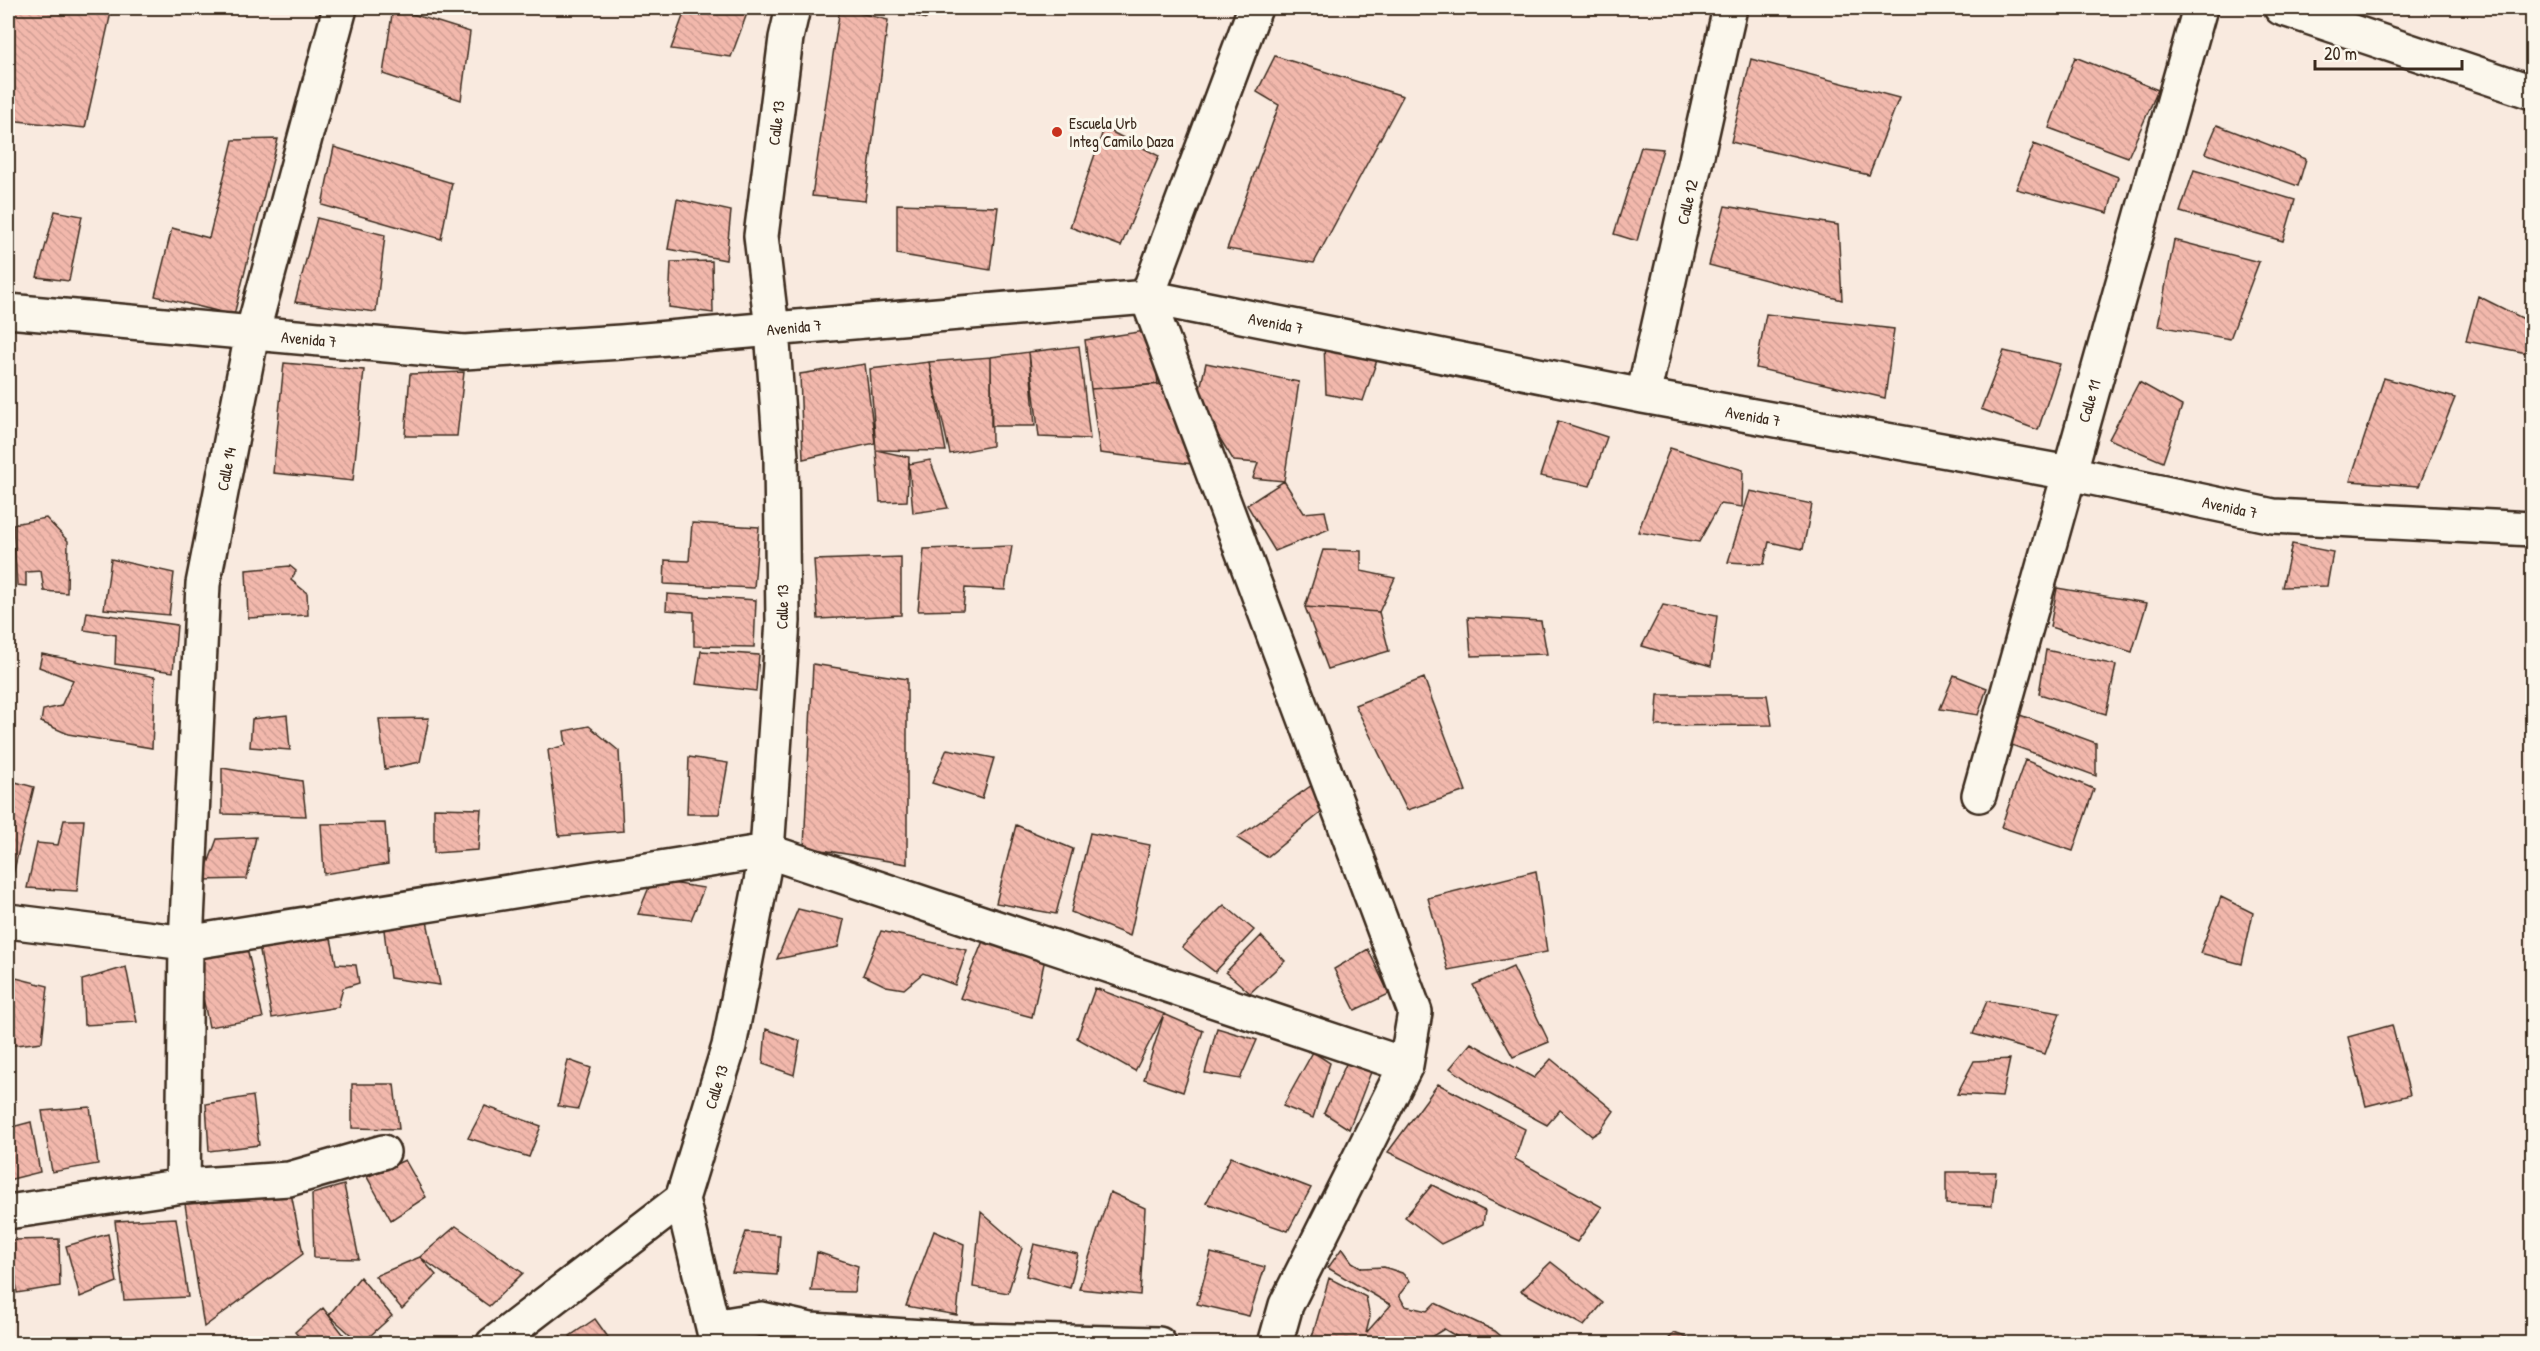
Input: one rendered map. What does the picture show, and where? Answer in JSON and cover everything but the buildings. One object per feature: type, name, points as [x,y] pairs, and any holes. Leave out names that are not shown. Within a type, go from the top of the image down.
[{"type":"street","name":"Calle 14","points":[[183,1186],[186,943],[203,584],[252,334],[340,8]]},
{"type":"street","name":"Calle 13","points":[[682,1199],[729,1046],[767,851],[783,621],[781,457],[772,329],[761,236],[786,38],[793,8]]},
{"type":"street","points":[[1255,8],[1147,297],[1414,1012],[1406,1065],[1286,1305],[1275,1344]]},
{"type":"street","name":"Calle 12","points":[[1643,396],[1730,8]]},
{"type":"street","name":"Calle 11","points":[[1979,795],[2200,8]]},
{"type":"street","points":[[2281,8],[2532,92]]},
{"type":"street","name":"Avenida 7","points":[[8,311],[464,352],[1147,297],[1643,396],[2069,473],[2273,516],[2532,528]]},
{"type":"street","points":[[8,921],[186,943],[767,851],[1406,1065]]},
{"type":"street","points":[[8,1212],[183,1186],[289,1179],[383,1152]]},
{"type":"street","points":[[493,1344],[682,1199],[715,1335],[762,1319],[811,1330],[960,1340],[1159,1344]]},
{"type":"place","name":"Escuela Urb Integ Camilo Daza","points":[[1057,132]]}]
